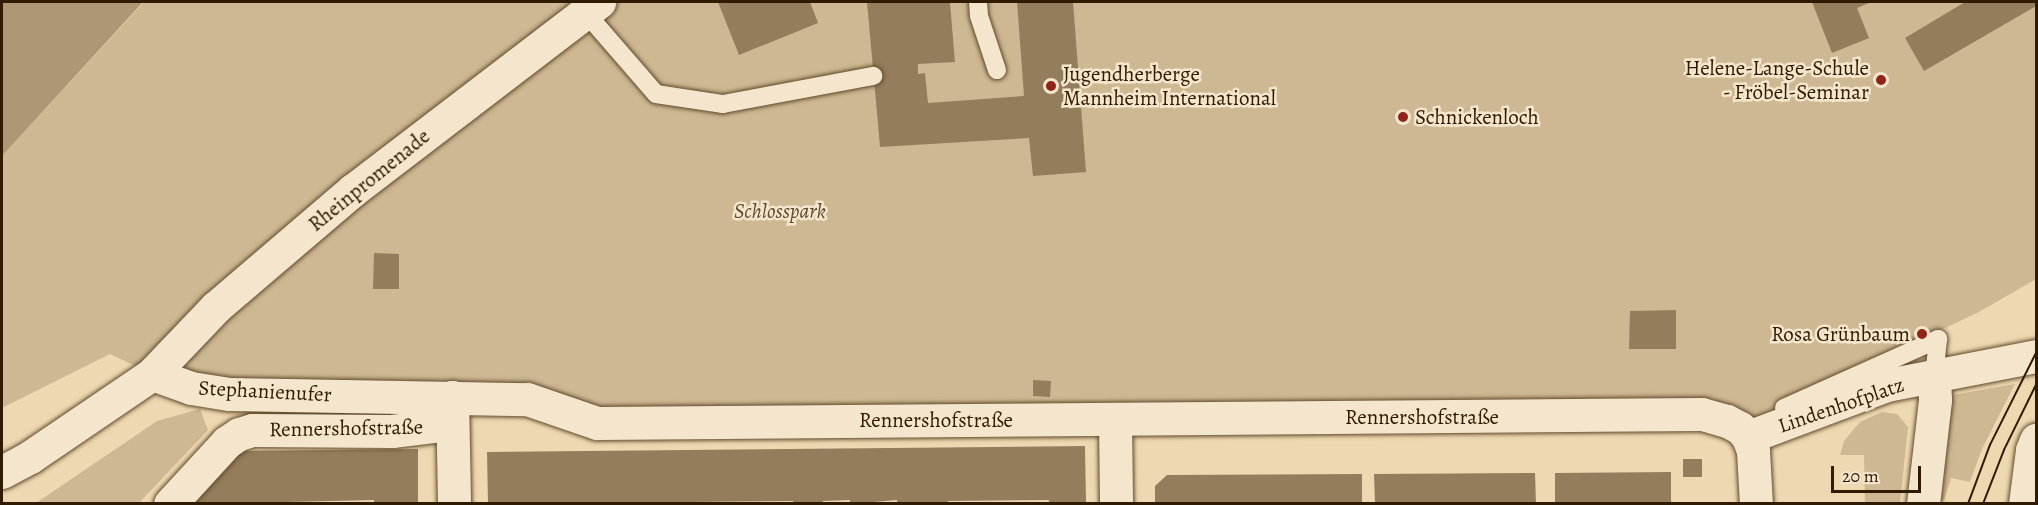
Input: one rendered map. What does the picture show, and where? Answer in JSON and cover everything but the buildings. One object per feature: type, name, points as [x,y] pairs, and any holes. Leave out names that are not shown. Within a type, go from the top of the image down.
[{"type":"street","name":"Rheinpromenade","points":[[152,374],[216,307],[353,190],[592,7]]},
{"type":"street","name":"Lindenhofplatz","points":[[1751,452],[1887,384],[2037,356]]},
{"type":"street","name":"Stephanienufer","points":[[152,374],[191,388],[230,394],[452,397]]},
{"type":"street","points":[[2,472],[30,456],[152,374]]},
{"type":"street","points":[[1923,504],[1935,400],[1934,377]]},
{"type":"street","points":[[452,397],[454,504]]},
{"type":"street","name":"Rennershofstraße","points":[[170,504],[227,442],[238,434],[252,430],[392,430],[433,426],[442,421],[452,397],[527,399],[597,423],[1702,414],[1727,421],[1740,428],[1751,452]]},
{"type":"street","points":[[1115,419],[1116,504]]},
{"type":"street","points":[[2025,504],[2033,451]]},
{"type":"street","points":[[1751,452],[1756,504]]},
{"type":"lane","points":[[978,2],[979,16],[996,70]]},
{"type":"lane","points":[[592,7],[656,94],[723,104],[873,76]]},
{"type":"lane","points":[[1751,452],[1783,409],[1938,339],[1934,377]]},
{"type":"green space","name":"Schlosspark","points":[[144,2],[2036,2],[2036,279],[1979,312],[1758,417],[1727,421],[597,423],[152,374],[110,354],[2,408],[2,156]]},
{"type":"green space","points":[[2015,384],[1982,449],[1970,482],[1951,478],[1944,500],[1929,498],[1947,403],[1953,395]]},
{"type":"green space","points":[[200,409],[208,430],[139,503],[36,503],[157,421]]},
{"type":"green space","points":[[1882,412],[1897,414],[1908,427],[1900,503],[1865,503],[1864,455],[1840,455],[1844,441],[1860,422]]},
{"type":"shaded area","points":[[2,2],[143,2],[2,156]]},
{"type":"tram line","points":[[1968,504],[1990,445],[2036,353]]},
{"type":"tram line","points":[[1983,504],[2004,450],[2036,385]]},
{"type":"place","name":"Helene-Lange-Schule - Fröbel-Seminar","points":[[1881,80]]},
{"type":"place","name":"Jugendherberge Mannheim International","points":[[1051,86]]},
{"type":"place","name":"Schnickenloch","points":[[1403,117]]},
{"type":"place","name":"Rosa Grünbaum","points":[[1922,334]]}]
